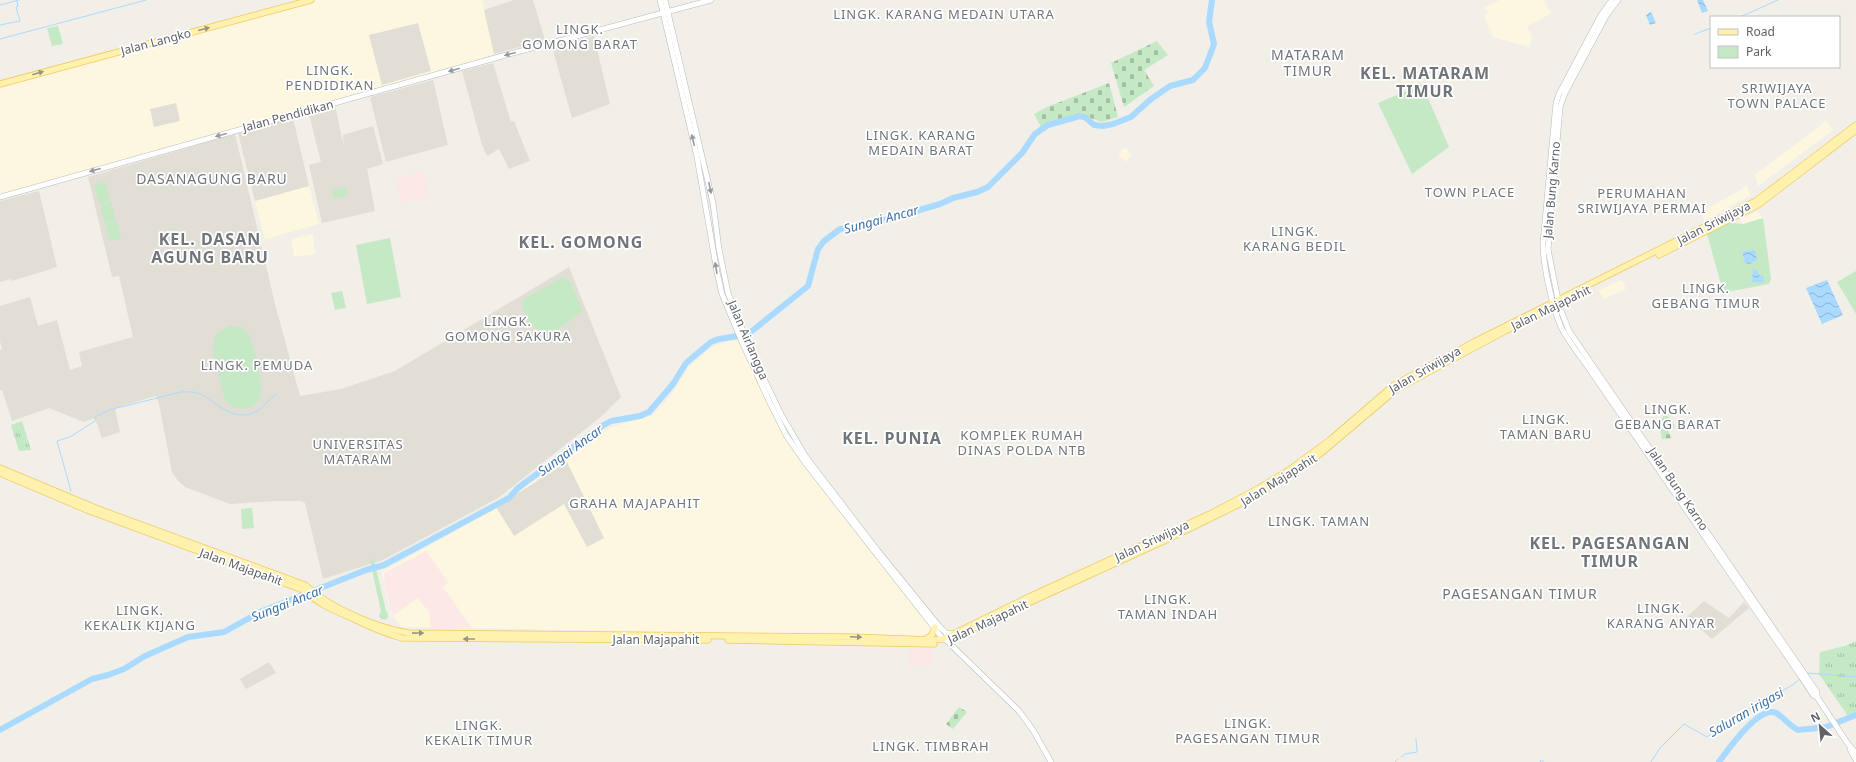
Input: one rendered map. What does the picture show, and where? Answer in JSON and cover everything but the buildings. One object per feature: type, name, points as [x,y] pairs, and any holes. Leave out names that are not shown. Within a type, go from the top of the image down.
[{"type":"main road","name":"Jalan Langko","points":[[0,84],[311,0]]},
{"type":"main road","name":"Jalan Airlangga","points":[[660,0],[666,11]]},
{"type":"main road","name":"Jalan Airlangga","points":[[665,0],[666,11],[713,203],[719,249],[727,287],[737,323],[763,383],[792,435],[825,486],[938,627],[945,639],[1019,711],[1033,730],[1051,762]]},
{"type":"main road","name":"Jalan Pendidikan","points":[[0,196],[493,58],[711,0]]},
{"type":"main road","points":[[1599,26],[1612,0]]},
{"type":"main road","points":[[1599,26],[1618,0]]},
{"type":"main road","name":"Jalan Bung Karno","points":[[1599,26],[1559,94],[1545,243],[1556,304],[1569,331],[1594,372],[1803,676],[1817,692],[1818,697],[1848,744]]},
{"type":"main road","points":[[1802,168],[1856,125]]},
{"type":"main road","points":[[1802,168],[1856,130]]},
{"type":"main road","name":"Jalan Sriwijaya","points":[[952,634],[1115,561],[1212,513],[1268,483],[1330,440],[1394,385],[1694,235],[1752,208],[1802,168]]},
{"type":"main road","name":"Jalan Majapahit","points":[[0,468],[204,551]]},
{"type":"main road","name":"Jalan Majapahit","points":[[0,473],[88,510],[304,588],[316,598],[392,630],[409,633],[432,636],[776,639],[853,637],[924,640],[945,639],[952,634]]},
{"type":"main road","name":"Jalan Majapahit","points":[[786,639],[935,644],[1044,593]]},
{"type":"main road","points":[[924,640],[932,635],[938,627],[952,634]]},
{"type":"main road","points":[[1848,744],[1856,752]]},
{"type":"main road","points":[[1848,744],[1856,760]]},
{"type":"shaded area","points":[[297,0],[482,0],[494,54],[465,66],[0,196],[0,82]]},
{"type":"shaded area","points":[[514,0],[533,0],[545,40],[494,54],[484,10]]},
{"type":"shaded area","points":[[1500,0],[1544,0],[1551,13],[1527,27],[1532,37],[1529,47],[1493,37],[1484,15],[1488,13],[1485,7]]},
{"type":"shaded area","points":[[418,23],[431,71],[382,85],[369,35]]},
{"type":"shaded area","points":[[594,36],[610,104],[572,118],[552,47]]},
{"type":"shaded area","points":[[493,63],[511,122],[514,121],[530,161],[509,169],[499,149],[487,156],[482,145],[462,71]]},
{"type":"shaded area","points":[[433,80],[448,145],[386,162],[370,97]]},
{"type":"shaded area","points":[[176,103],[180,121],[154,127],[150,109]]},
{"type":"shaded area","points":[[335,106],[344,147],[343,135],[373,126],[383,164],[367,169],[375,211],[322,223],[309,165],[321,162],[309,114]]},
{"type":"shaded area","points":[[293,118],[309,186],[255,201],[238,133]]},
{"type":"shaded area","points":[[1826,121],[1833,130],[1758,186],[1755,175]]},
{"type":"shaded area","points":[[235,134],[275,304],[300,396],[341,389],[395,371],[569,267],[621,397],[602,416],[498,498],[383,560],[323,579],[305,503],[301,501],[277,501],[230,504],[185,487],[178,481],[172,472],[159,404],[156,396],[115,408],[120,432],[102,438],[95,418],[84,422],[49,408],[12,421],[2,390],[0,390],[0,350],[2,349],[0,341],[0,306],[30,297],[38,326],[57,320],[70,370],[82,366],[79,352],[133,337],[119,276],[112,277],[88,177]]},
{"type":"shaded area","points":[[1125,147],[1131,155],[1126,162],[1118,155]]},
{"type":"shaded area","points":[[423,170],[429,196],[402,204],[395,179]]},
{"type":"shaded area","points":[[309,186],[319,224],[265,239],[255,201]]},
{"type":"shaded area","points":[[1747,186],[1750,196],[1705,220],[1701,212]]},
{"type":"shaded area","points":[[39,191],[57,267],[12,281],[11,279],[0,282],[0,201]]},
{"type":"shaded area","points":[[1757,211],[1763,218],[1742,224],[1741,220]]},
{"type":"shaded area","points":[[313,234],[315,254],[294,257],[291,239]]},
{"type":"shaded area","points":[[1622,280],[1626,289],[1603,299],[1599,290]]},
{"type":"shaded area","points":[[740,340],[783,436],[856,533],[933,628],[933,632],[926,636],[402,627],[389,608],[382,572],[511,500],[529,482],[604,430],[652,416],[669,398],[689,367],[712,347],[726,342]]},
{"type":"shaded area","points":[[567,462],[604,538],[587,547],[564,504],[514,536],[496,507]]},
{"type":"shaded area","points":[[426,551],[448,582],[443,587],[474,631],[431,630],[429,612],[418,598],[394,615],[390,608],[384,573]]},
{"type":"shaded area","points":[[1704,601],[1729,618],[1744,602],[1749,608],[1712,639],[1687,617]]},
{"type":"shaded area","points":[[909,648],[932,648],[932,666],[909,666]]},
{"type":"shaded area","points":[[269,662],[276,673],[246,689],[240,679]]},
{"type":"green space","points":[[58,26],[63,44],[52,46],[47,28]]},
{"type":"green space","points":[[1157,41],[1168,55],[1144,70],[1154,86],[1124,107],[1111,63]]},
{"type":"green space","points":[[1109,83],[1118,117],[1102,122],[1079,114],[1051,121],[1041,127],[1034,114],[1047,107]]},
{"type":"green space","points":[[1422,84],[1449,147],[1412,174],[1378,103]]},
{"type":"green space","points":[[105,182],[110,201],[99,204],[94,185]]},
{"type":"green space","points":[[346,187],[348,195],[334,199],[332,191]]},
{"type":"green space","points":[[111,202],[116,220],[105,223],[100,205]]},
{"type":"green space","points":[[1763,218],[1771,279],[1769,284],[1727,292],[1723,291],[1707,234],[1729,223],[1744,224]]},
{"type":"green space","points":[[117,221],[121,238],[110,241],[105,224]]},
{"type":"green space","points":[[390,238],[401,297],[367,304],[356,245]]},
{"type":"green space","points":[[1856,271],[1856,314],[1837,282]]},
{"type":"green space","points":[[561,278],[570,281],[583,312],[562,327],[550,332],[544,332],[537,329],[529,321],[524,309],[523,300]]},
{"type":"green space","points":[[342,291],[346,308],[335,310],[331,293]]},
{"type":"green space","points":[[229,326],[242,328],[246,331],[252,343],[258,363],[261,384],[260,397],[257,402],[248,408],[238,408],[233,406],[225,399],[215,361],[213,349],[217,333]]},
{"type":"green space","points":[[1666,413],[1675,426],[1668,431],[1672,438],[1662,439],[1659,422]]},
{"type":"green space","points":[[22,421],[31,450],[19,451],[11,425]]},
{"type":"green space","points":[[252,508],[254,528],[242,529],[241,509]]},
{"type":"green space","points":[[372,559],[374,560],[388,614],[388,618],[385,620],[381,619],[379,616],[381,611],[370,561]]},
{"type":"green space","points":[[1856,641],[1856,716],[1850,719],[1819,674],[1820,652],[1845,646]]},
{"type":"green space","points":[[959,707],[967,712],[953,729],[946,724]]},
{"type":"water","points":[[1697,0],[1703,0],[1708,11],[1702,13]]},
{"type":"water","points":[[1651,12],[1656,23],[1650,25],[1646,15]]},
{"type":"water","points":[[1755,250],[1757,260],[1750,264],[1745,263],[1742,252]]},
{"type":"water","points":[[1753,269],[1757,270],[1759,275],[1764,276],[1763,283],[1752,282]]},
{"type":"water","points":[[1827,280],[1843,315],[1822,324],[1806,288]]},
{"type":"waterway","points":[[0,5],[19,0]]},
{"type":"waterway","points":[[0,39],[146,0]]},
{"type":"waterway","name":"Sungai Ancar","points":[[0,730],[92,679],[124,669],[145,656],[188,637],[224,632],[260,612],[366,570],[384,565],[509,498],[518,488],[602,426],[611,421],[640,416],[649,412],[673,384],[686,363],[711,342],[738,336],[752,331],[808,286],[818,249],[824,241],[840,229],[864,226],[977,192],[988,187],[1022,153],[1035,134],[1048,125],[1080,116],[1086,118],[1094,125],[1103,126],[1113,124],[1131,117],[1151,99],[1170,86],[1193,80],[1205,68],[1214,44],[1209,22],[1212,0]]},
{"type":"waterway","points":[[1742,16],[1778,0]]},
{"type":"waterway","points":[[0,25],[20,21],[16,7],[18,6],[17,1]]},
{"type":"waterway","points":[[1695,34],[1710,28]]},
{"type":"waterway","points":[[71,491],[57,441],[70,437],[95,421],[95,417],[109,410],[181,392],[195,392],[232,413],[247,415],[264,406],[276,394]]},
{"type":"waterway","name":"Saluran irigasi","points":[[1807,673],[1856,677]]},
{"type":"waterway","name":"Saluran irigasi","points":[[1651,762],[1660,748],[1684,724],[1707,737],[1746,710],[1791,686],[1800,679]]},
{"type":"waterway","points":[[1719,762],[1744,730],[1761,716],[1769,712],[1776,713],[1798,730],[1826,727],[1856,715]]},
{"type":"waterway","points":[[1401,757],[1405,754],[1417,752],[1416,739]]},
{"type":"waterway","points":[[1395,762],[1398,759]]},
{"type":"waterway","name":"Saluran irigasi","points":[[1540,762],[1541,760],[1544,762]]},
{"type":"district","name":"LINGK. KARANG MEDAIN UTARA","points":[[944,14]]},
{"type":"district","name":"LINGK. GOMONG BARAT","points":[[580,36]]},
{"type":"district","name":"MATARAM TIMUR","points":[[1308,64]]},
{"type":"district","name":"LINGK. PENDIDIKAN","points":[[330,78]]},
{"type":"district","name":"KEL. MATARAM TIMUR","points":[[1425,82]]},
{"type":"district","name":"SRIWIJAYA TOWN PALACE","points":[[1777,96]]},
{"type":"district","name":"LINGK. KARANG MEDAIN BARAT","points":[[921,142]]},
{"type":"district","name":"DASANAGUNG BARU","points":[[212,179]]},
{"type":"district","name":"TOWN PLACE","points":[[1470,192]]},
{"type":"district","name":"PERUMAHAN SRIWIJAYA PERMAI","points":[[1642,200]]},
{"type":"district","name":"LINGK. KARANG BEDIL","points":[[1295,238]]},
{"type":"district","name":"KEL. GOMONG","points":[[581,242]]},
{"type":"district","name":"KEL. DASAN AGUNG BARU","points":[[210,248]]},
{"type":"district","name":"LINGK. GEBANG TIMUR","points":[[1706,296]]},
{"type":"district","name":"LINGK. GOMONG SAKURA","points":[[508,328]]},
{"type":"district","name":"LINGK. PEMUDA","points":[[257,365]]},
{"type":"district","name":"LINGK. GEBANG BARAT","points":[[1668,416]]},
{"type":"district","name":"LINGK. TAMAN BARU","points":[[1546,426]]},
{"type":"district","name":"KEL. PUNIA","points":[[892,438]]},
{"type":"district","name":"KOMPLEK RUMAH DINAS POLDA NTB","points":[[1022,442]]},
{"type":"district","name":"UNIVERSITAS MATARAM","points":[[358,452]]},
{"type":"district","name":"GRAHA MAJAPAHIT","points":[[635,503]]},
{"type":"district","name":"LINGK. TAMAN","points":[[1319,521]]},
{"type":"district","name":"KEL. PAGESANGAN TIMUR","points":[[1610,552]]},
{"type":"district","name":"PAGESANGAN TIMUR","points":[[1520,594]]},
{"type":"district","name":"LINGK. TAMAN INDAH","points":[[1168,606]]},
{"type":"district","name":"LINGK. KARANG ANYAR","points":[[1661,616]]},
{"type":"district","name":"LINGK. KEKALIK KIJANG","points":[[140,618]]},
{"type":"district","name":"LINGK. PAGESANGAN TIMUR","points":[[1248,730]]},
{"type":"district","name":"LINGK. KEKALIK TIMUR","points":[[479,732]]},
{"type":"district","name":"LINGK. TIMBRAH","points":[[931,746]]}]
